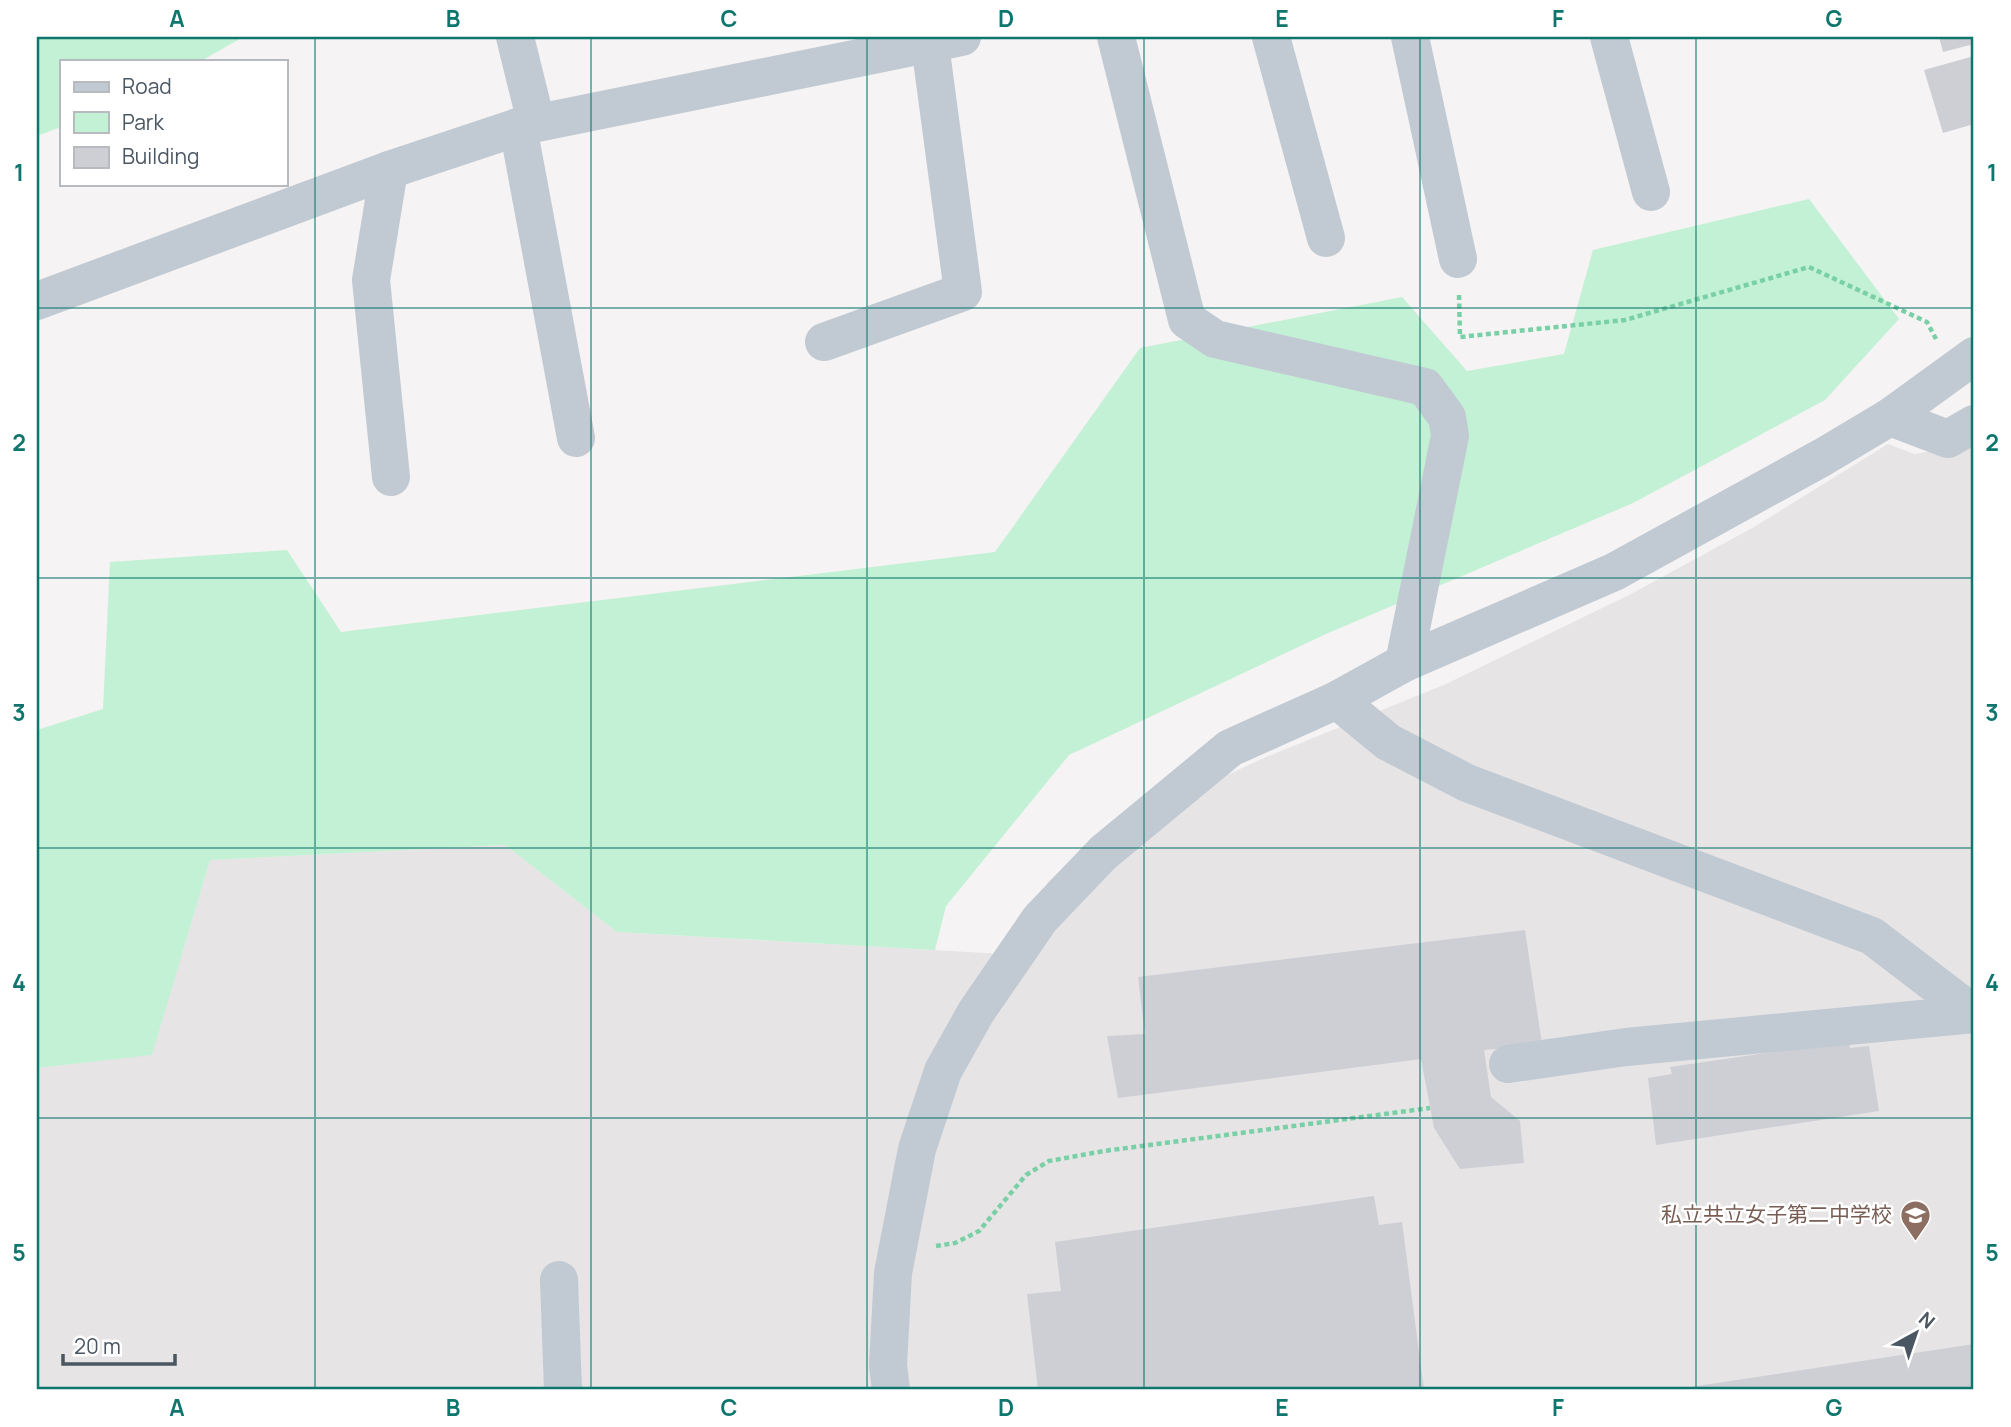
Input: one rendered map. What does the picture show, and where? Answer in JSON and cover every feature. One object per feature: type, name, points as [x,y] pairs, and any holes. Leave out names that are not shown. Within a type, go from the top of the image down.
[{"type":"street","points":[[515,37],[576,438]]},
{"type":"street","points":[[1116,37],[1187,320],[1215,339],[1425,387],[1447,417],[1450,436],[1404,663]]},
{"type":"street","points":[[1271,37],[1326,238]]},
{"type":"street","points":[[1409,37],[1458,259]]},
{"type":"street","points":[[1609,37],[1651,192]]},
{"type":"street","points":[[37,300],[389,170],[527,125],[941,39],[963,292],[824,342]]},
{"type":"street","points":[[389,170],[371,280],[391,477]]},
{"type":"street","points":[[891,1390],[888,1365],[893,1273],[917,1149],[943,1071],[976,1012],[1040,919],[1103,853],[1230,748],[1337,700],[1404,663],[1614,572],[1891,417],[1964,364]]},
{"type":"street","points":[[1891,417],[1948,439],[1974,424]]},
{"type":"street","points":[[1337,700],[1388,742],[1467,783],[1872,936],[1974,1014]]},
{"type":"street","points":[[1508,1064],[1626,1047],[1974,1014]]},
{"type":"street","points":[[559,1280],[563,1390]]},
{"type":"path","points":[[1458,259],[1460,337],[1625,320],[1809,267],[1927,322],[1964,364]]},
{"type":"path","points":[[899,1246],[922,1248],[955,1243],[979,1231],[1026,1175],[1049,1161],[1104,1151],[1430,1108]]},
{"type":"shaded area","points":[[1974,441],[1974,1390],[37,1390],[37,1068],[152,1054],[210,860],[505,845],[617,932],[1003,954],[1048,882],[1108,824],[1446,684],[1631,594],[1754,527],[1888,444],[1914,454],[1964,446]]},
{"type":"green space","points":[[37,37],[243,37],[203,60],[60,60],[60,127],[37,136]]},
{"type":"green space","points":[[1809,199],[1899,319],[1825,400],[1633,503],[1326,634],[1069,755],[946,906],[935,950],[617,932],[505,845],[210,860],[152,1055],[37,1068],[37,730],[103,709],[110,562],[287,550],[341,632],[995,552],[1140,348],[1402,297],[1467,371],[1564,354],[1593,250]]},
{"type":"building","points":[[1939,37],[1974,37],[1974,44],[1943,52]]},
{"type":"building","points":[[1974,56],[1974,124],[1943,133],[1924,70]]},
{"type":"building","points":[[1525,930],[1542,1044],[1484,1050],[1491,1097],[1520,1121],[1524,1163],[1460,1169],[1434,1128],[1421,1059],[1118,1098],[1107,1036],[1145,1034],[1138,977]]},
{"type":"building","points":[[1849,1041],[1850,1048],[1869,1046],[1879,1111],[1656,1145],[1648,1078],[1672,1074],[1670,1067]]},
{"type":"building","points":[[1374,1196],[1379,1225],[1402,1222],[1424,1390],[1038,1390],[1027,1294],[1061,1291],[1055,1242]]},
{"type":"building","points":[[1974,1344],[1974,1390],[1677,1390],[1677,1389]]},
{"type":"place","name":"私立共立女子第二中学校","points":[[1915,1242]]}]
